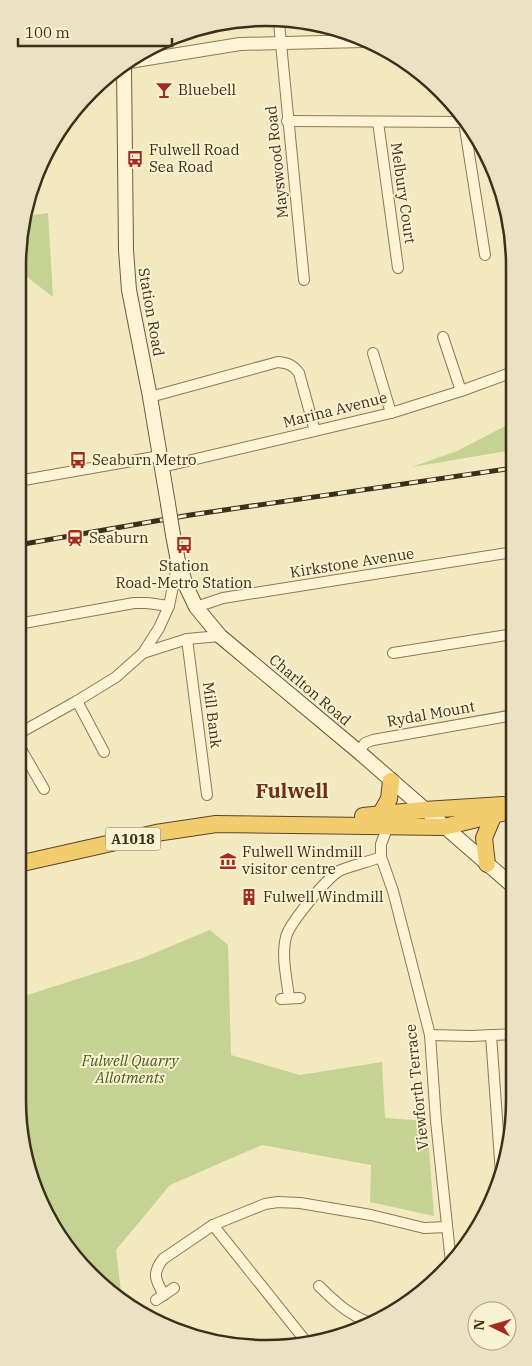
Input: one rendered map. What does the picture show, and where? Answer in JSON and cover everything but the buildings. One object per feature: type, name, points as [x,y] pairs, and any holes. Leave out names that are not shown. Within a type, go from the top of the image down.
[{"type":"highway","points":[[384,820],[391,781]]},
{"type":"highway","name":"A1018","points":[[384,820],[424,810],[506,805]]},
{"type":"highway","name":"A1018","points":[[26,862],[156,834],[216,824],[309,824],[384,820],[444,827],[506,812]]},
{"type":"highway","points":[[487,864],[484,838],[494,814]]},
{"type":"main road","name":"Station Road","points":[[124,73],[128,282],[178,562]]},
{"type":"main road","name":"Charlton Road","points":[[178,562],[196,607],[220,636],[359,752],[506,880]]},
{"type":"street","name":"Mayswood Road","points":[[279,27],[304,280]]},
{"type":"street","points":[[144,60],[240,44],[349,41]]},
{"type":"street","points":[[287,121],[457,122]]},
{"type":"street","name":"Melbury Court","points":[[378,122],[398,268]]},
{"type":"street","points":[[467,136],[485,255]]},
{"type":"street","points":[[443,337],[461,391]]},
{"type":"street","points":[[373,353],[391,413]]},
{"type":"street","points":[[150,397],[278,362],[288,363],[294,366],[299,373],[315,431]]},
{"type":"street","name":"Marina Avenue","points":[[26,480],[161,462],[315,431],[391,413],[506,375]]},
{"type":"street","name":"Kirkstone Avenue","points":[[196,607],[224,598],[506,553]]},
{"type":"street","points":[[26,730],[116,677],[143,653],[159,628],[169,606],[178,562]]},
{"type":"street","points":[[26,623],[134,604],[147,603],[169,606]]},
{"type":"street","points":[[393,652],[506,635]]},
{"type":"street","points":[[143,653],[186,639],[220,636]]},
{"type":"street","name":"Mill Bank","points":[[186,639],[207,795]]},
{"type":"street","points":[[77,701],[104,752]]},
{"type":"street","name":"Rydal Mount","points":[[359,752],[365,743],[372,740],[506,716]]},
{"type":"street","points":[[26,758],[44,790]]},
{"type":"street","points":[[300,998],[285,999],[284,952],[286,937],[291,925],[335,874],[381,857],[384,820]]},
{"type":"street","name":"Viewforth Terrace","points":[[381,857],[393,890],[430,1035],[436,1122],[450,1253]]},
{"type":"street","points":[[430,1035],[506,1034]]},
{"type":"street","points":[[491,1035],[503,1135]]},
{"type":"street","points":[[174,1288],[160,1297],[156,1274],[159,1264],[163,1259],[213,1225],[265,1204],[278,1202],[300,1203],[371,1214],[424,1228],[447,1227]]},
{"type":"street","points":[[213,1225],[302,1337]]},
{"type":"street","points":[[319,1286],[337,1304],[363,1320]]},
{"type":"green space","points":[[48,213],[53,297],[26,276],[28,235],[32,215]]},
{"type":"green space","points":[[506,426],[506,451],[412,467],[457,451]]},
{"type":"green space","name":"Fulwell Quarry Allotments","points":[[210,930],[228,945],[231,1055],[300,1075],[382,1062],[385,1118],[427,1121],[434,1216],[370,1202],[371,1165],[262,1145],[170,1185],[116,1250],[121,1291],[96,1270],[58,1220],[44,1192],[34,1162],[28,1131],[26,1100],[26,995],[140,959]]},
{"type":"railway","points":[[26,544],[190,515],[506,469]]},
{"type":"place","name":"Bluebell","points":[[164,90]]},
{"type":"place","name":"Fulwell Road Sea Road","points":[[135,159]]},
{"type":"place","name":"Seaburn Metro","points":[[78,460]]},
{"type":"place","name":"Seaburn","points":[[75,538]]},
{"type":"place","name":"Station Road-Metro Station","points":[[184,545]]},
{"type":"place","name":"Fulwell Windmill visitor centre","points":[[228,861]]},
{"type":"place","name":"Fulwell Windmill","points":[[249,897]]},
{"type":"district","name":"Fulwell","points":[[292,791]]}]
